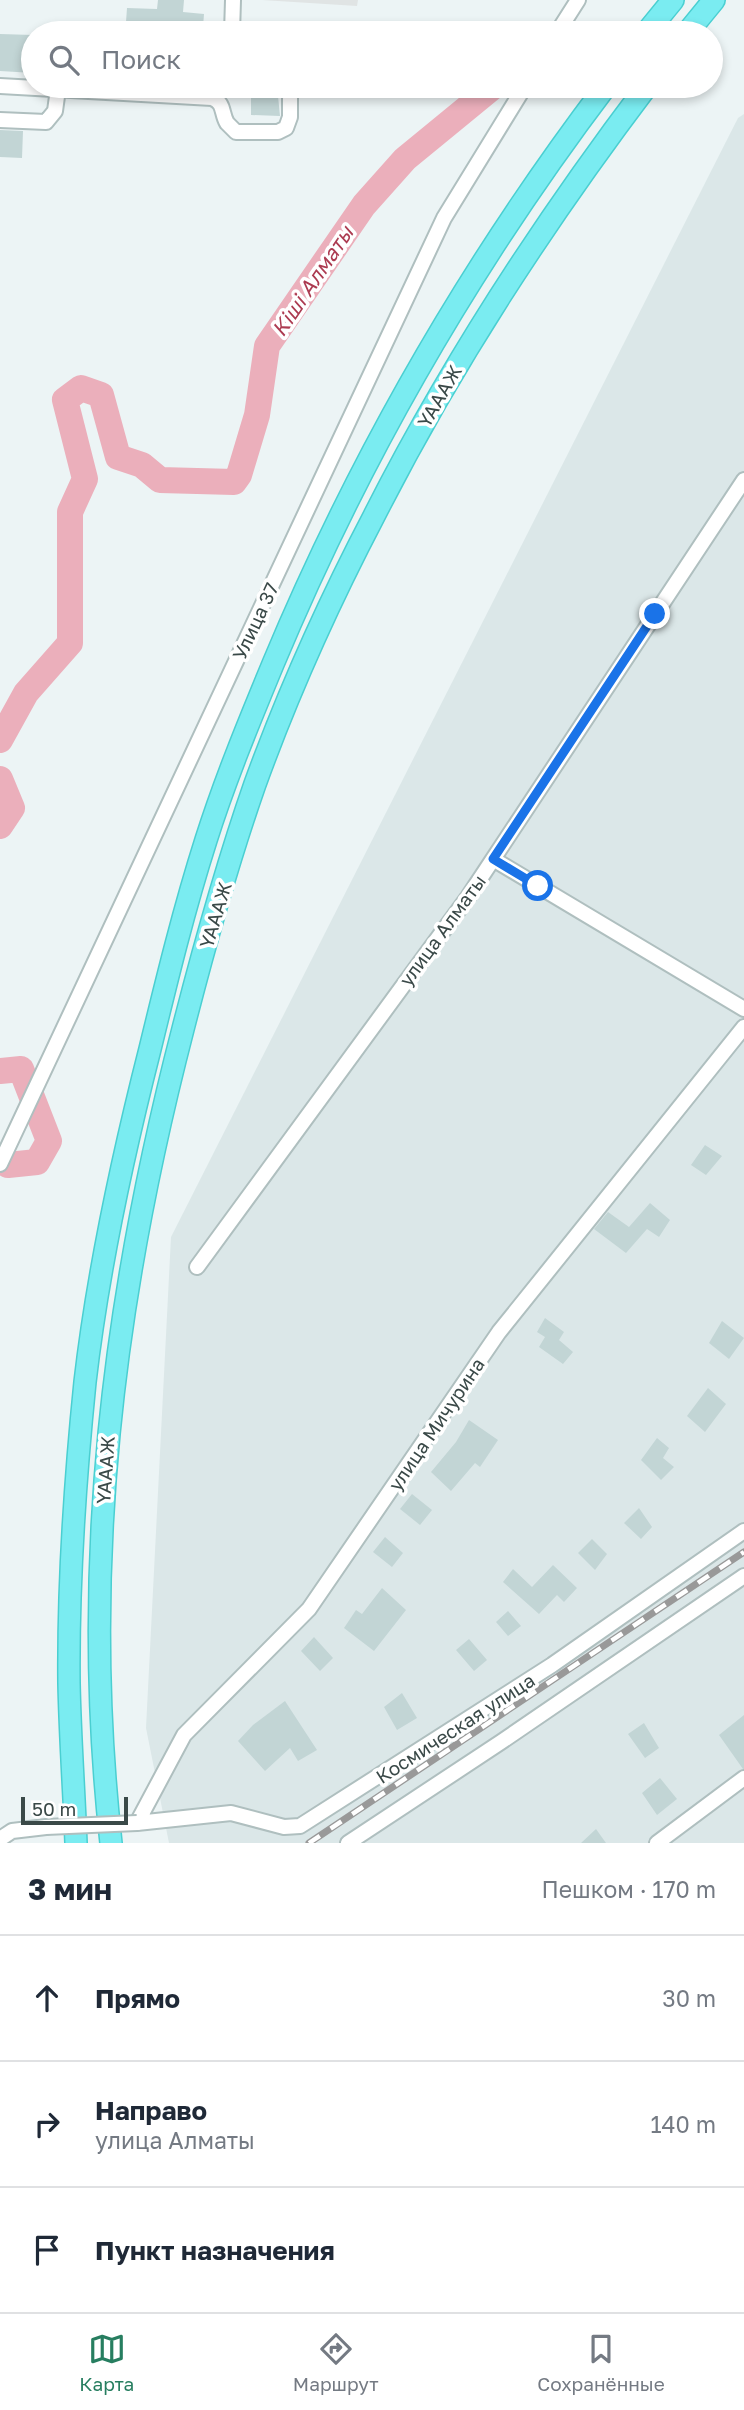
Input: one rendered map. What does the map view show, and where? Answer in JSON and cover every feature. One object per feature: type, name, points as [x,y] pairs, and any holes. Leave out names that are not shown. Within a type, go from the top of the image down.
[{"type":"highway","points":[[656,21],[673,0]]},
{"type":"highway","points":[[697,21],[714,0]]},
{"type":"highway","name":"ҮАААЖ","points":[[76,1843],[69,1683],[71,1588],[75,1499],[86,1382],[111,1214],[184,914],[206,838],[284,638],[361,472],[462,297],[527,196],[597,98]]},
{"type":"highway","name":"ҮАААЖ","points":[[111,1843],[105,1794],[99,1633],[103,1478],[110,1409],[121,1322],[154,1144],[197,974],[219,900],[269,748],[341,582],[379,505],[440,393],[501,292],[545,226],[638,98]]},
{"type":"street","points":[[232,21],[233,0]]},
{"type":"street","points":[[565,21],[578,0]]},
{"type":"street","points":[[0,86],[21,87]]},
{"type":"street","points":[[0,120],[46,122],[55,111],[57,98]]},
{"type":"street","points":[[212,98],[219,101],[225,121],[236,132],[278,132],[286,128],[290,117],[290,98]]},
{"type":"street","name":"Улица 37","points":[[0,1164],[444,218],[518,98]]},
{"type":"street","name":"улица Алматы","points":[[197,1267],[468,897],[744,480]]},
{"type":"street","points":[[493,859],[744,1009]]},
{"type":"street","name":"улица Мичурина","points":[[137,1823],[184,1735],[309,1609],[499,1332],[744,1027]]},
{"type":"street","name":"Космическая улица","points":[[0,1839],[12,1831],[46,1827],[137,1823],[231,1813],[284,1827],[300,1826],[552,1665],[744,1531]]},
{"type":"street","points":[[348,1843],[744,1576]]},
{"type":"street","points":[[657,1843],[744,1778]]},
{"type":"shaded area","points":[[262,0],[358,0],[357,6]]},
{"type":"shaded area","points":[[744,114],[744,1843],[169,1843],[146,1728],[171,1237],[738,118]]},
{"type":"building","points":[[158,0],[184,0],[183,12],[204,14],[203,21],[126,21],[127,8],[157,9]]},
{"type":"building","points":[[0,34],[21,35],[21,72],[0,71]]},
{"type":"building","points":[[251,98],[278,98],[280,116],[251,115]]},
{"type":"building","points":[[0,130],[23,131],[22,158],[0,157]]},
{"type":"building","points":[[705,1145],[722,1156],[706,1175],[691,1165]]},
{"type":"building","points":[[650,1203],[670,1220],[659,1237],[647,1229],[626,1253],[594,1229],[608,1212],[629,1227]]},
{"type":"building","points":[[545,1318],[564,1332],[559,1340],[573,1352],[563,1364],[539,1347],[545,1337],[537,1332]]},
{"type":"building","points":[[722,1321],[744,1338],[729,1359],[709,1343]]},
{"type":"building","points":[[708,1388],[726,1404],[705,1432],[687,1416]]},
{"type":"building","points":[[469,1420],[498,1440],[480,1467],[475,1463],[451,1491],[431,1472],[456,1442]]},
{"type":"building","points":[[657,1438],[669,1448],[663,1458],[674,1467],[661,1480],[641,1460]]},
{"type":"building","points":[[412,1494],[432,1510],[420,1525],[400,1509]]},
{"type":"building","points":[[639,1508],[652,1527],[641,1539],[624,1523]]},
{"type":"building","points":[[385,1537],[403,1553],[392,1567],[373,1552]]},
{"type":"building","points":[[592,1539],[607,1554],[595,1570],[578,1553]]},
{"type":"building","points":[[553,1565],[577,1588],[564,1602],[557,1595],[539,1614],[503,1582],[513,1569],[532,1587]]},
{"type":"building","points":[[382,1588],[406,1610],[374,1651],[344,1628],[356,1610],[362,1614]]},
{"type":"building","points":[[508,1611],[521,1626],[508,1636],[496,1622]]},
{"type":"building","points":[[314,1637],[333,1658],[320,1671],[301,1651]]},
{"type":"building","points":[[469,1639],[487,1660],[474,1671],[456,1650]]},
{"type":"building","points":[[402,1693],[417,1718],[397,1730],[384,1707]]},
{"type":"building","points":[[285,1701],[317,1750],[298,1761],[290,1748],[265,1771],[238,1741],[253,1725]]},
{"type":"building","points":[[744,1715],[744,1769],[743,1769],[719,1735]]},
{"type":"building","points":[[644,1723],[659,1748],[645,1758],[628,1734]]},
{"type":"building","points":[[660,1778],[677,1799],[657,1815],[642,1793]]},
{"type":"building","points":[[596,1829],[606,1843],[581,1843]]},
{"type":"waterway","name":"Кіші Алматы","points":[[0,740],[26,693],[70,643],[70,512],[85,479],[65,400],[81,388],[101,395],[118,457],[142,465],[160,480],[234,482],[239,475],[257,415],[267,346],[364,205],[405,159],[479,98]]},
{"type":"waterway","name":"Кіші Алматы","points":[[0,779],[12,808],[0,826]]},
{"type":"waterway","name":"Кіші Алматы","points":[[0,1071],[21,1069],[49,1141],[37,1162],[8,1165],[0,1161]]},
{"type":"railway","points":[[309,1843],[744,1552]]},
{"type":"route","points":[[538,886],[493,859],[655,614]]}]
